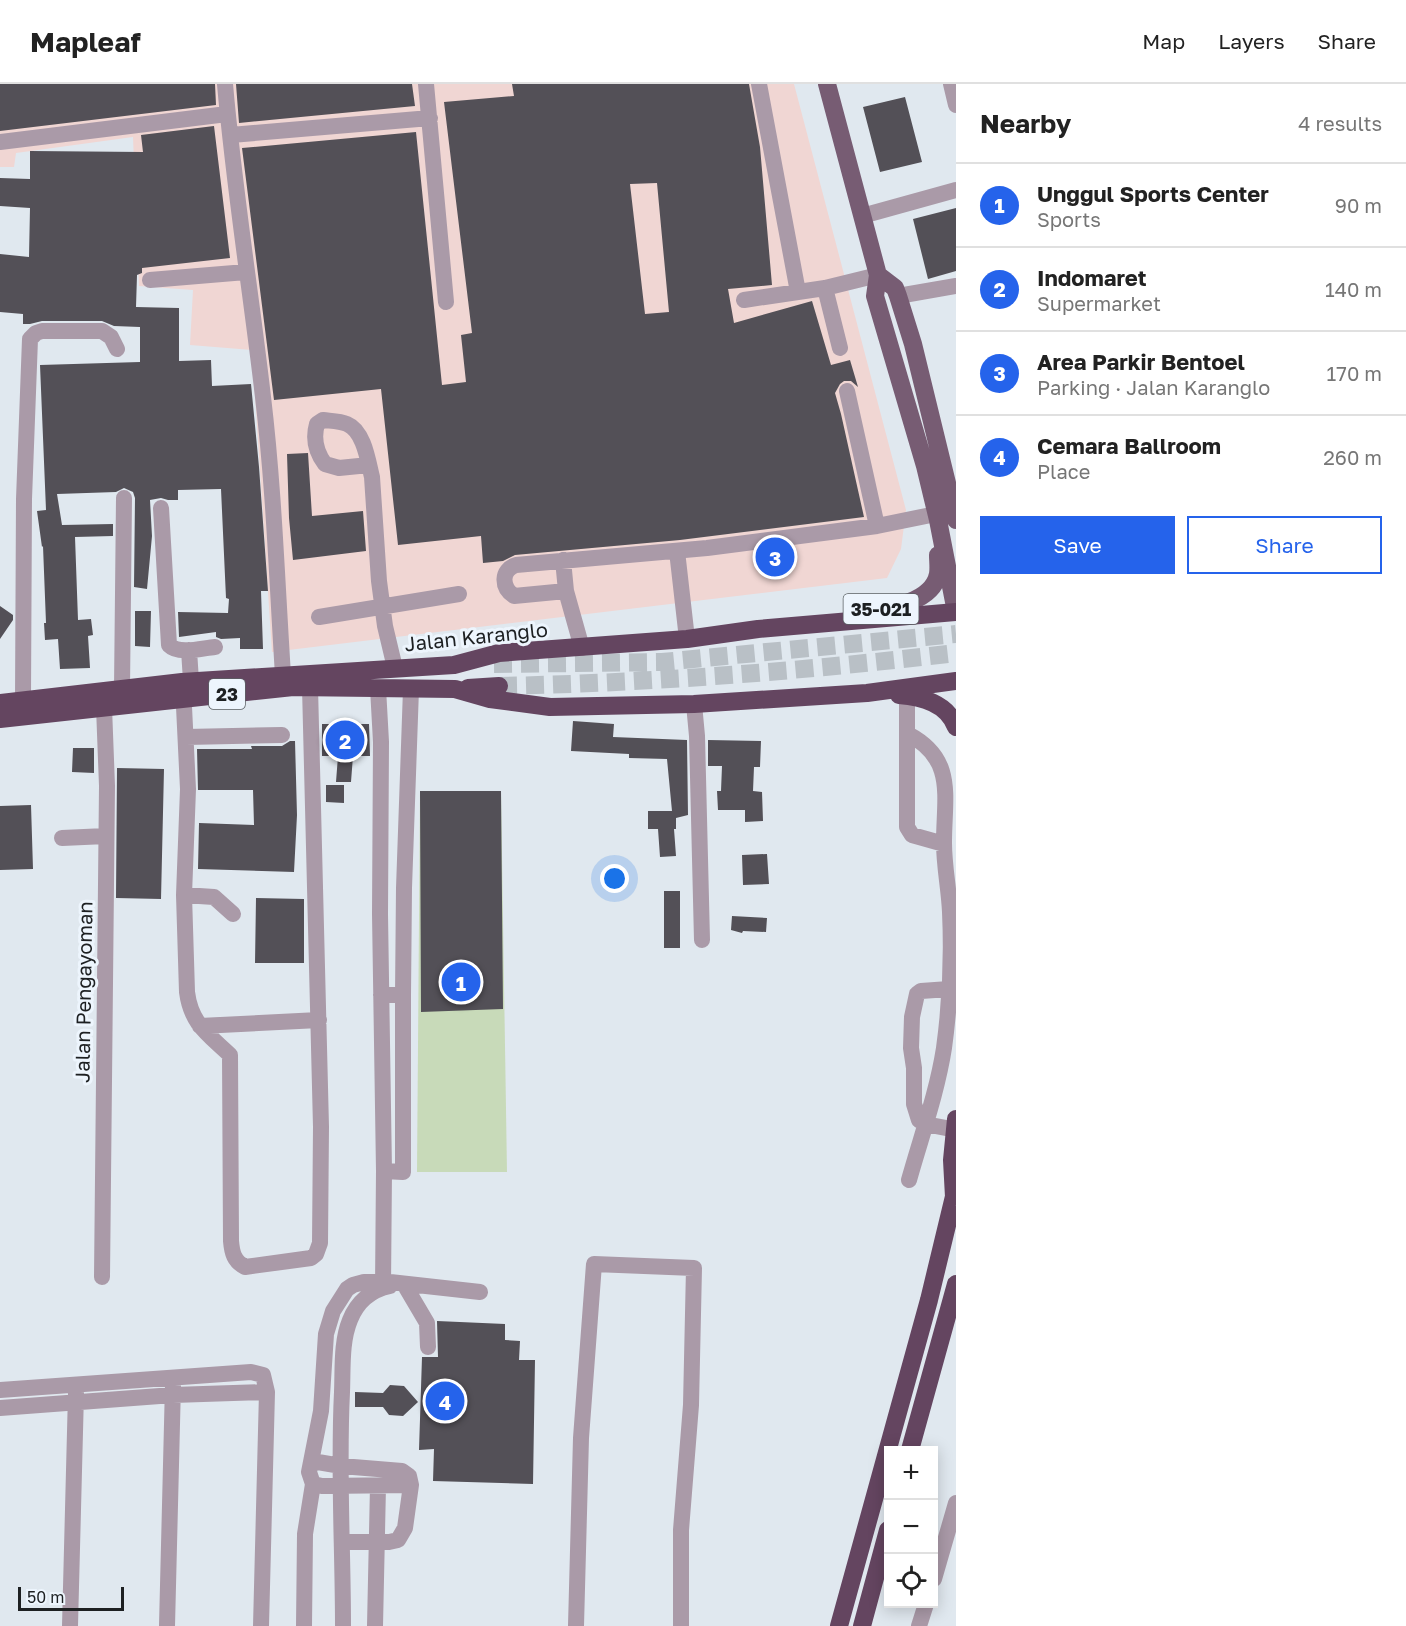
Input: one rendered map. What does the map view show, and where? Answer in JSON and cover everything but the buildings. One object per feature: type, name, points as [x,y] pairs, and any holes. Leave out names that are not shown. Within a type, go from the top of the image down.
[{"type":"highway","name":"Jalan Karanglo","points":[[0,719],[104,707],[186,687],[283,675],[454,665],[499,653],[687,639],[758,629],[956,613]]},
{"type":"highway","name":"23","points":[[454,665],[494,664]]},
{"type":"highway","name":"Jalan Karanglo","points":[[0,703],[122,688],[310,687],[454,689],[490,699],[550,707],[694,704],[867,693],[956,681]]},
{"type":"highway","name":"23","points":[[454,689],[499,686]]},
{"type":"highway","points":[[867,693],[925,699],[945,710],[956,727]]},
{"type":"highway","points":[[838,1626],[929,1299],[955,1192],[952,1160],[955,1126]]},
{"type":"highway","points":[[911,1446],[956,1284]]},
{"type":"highway","points":[[862,1626],[884,1545]]},
{"type":"main road","name":"35-021","points":[[758,629],[900,606],[922,595],[934,584],[938,575],[948,518],[925,466],[875,297],[878,275],[830,85]]},
{"type":"main road","name":"35-021","points":[[878,275],[895,288],[913,344],[948,518],[956,613]]},
{"type":"street","points":[[225,84],[246,272],[263,397],[277,555],[283,675]]},
{"type":"street","points":[[426,84],[446,302]]},
{"type":"street","points":[[759,84],[798,292]]},
{"type":"street","points":[[951,84],[956,105]]},
{"type":"street","points":[[0,142],[227,114]]},
{"type":"street","points":[[231,135],[430,118]]},
{"type":"street","points":[[862,216],[956,190]]},
{"type":"street","points":[[150,280],[246,272]]},
{"type":"street","points":[[744,300],[825,288],[878,275]]},
{"type":"street","points":[[898,296],[956,286]]},
{"type":"street","points":[[825,288],[840,348]]},
{"type":"street","points":[[23,699],[24,499],[30,339],[42,331],[102,331],[111,337],[117,349]]},
{"type":"street","points":[[847,391],[877,526]]},
{"type":"street","points":[[369,465],[382,605],[395,668]]},
{"type":"street","points":[[122,688],[124,498]]},
{"type":"street","points":[[161,508],[169,642],[172,648],[189,650],[215,646]]},
{"type":"street","points":[[566,591],[516,597],[508,592],[505,573],[514,565],[677,551],[948,518]]},
{"type":"street","points":[[677,551],[687,639]]},
{"type":"street","points":[[563,560],[566,591],[582,648]]},
{"type":"street","points":[[319,617],[459,594]]},
{"type":"street","points":[[189,650],[186,687],[188,789],[184,895],[189,1005],[195,1020],[230,1055]]},
{"type":"street","points":[[236,1025],[230,1055],[231,1241],[234,1258],[245,1267],[311,1258],[316,1254],[320,1243],[321,1127],[310,687]]},
{"type":"street","points":[[378,688],[381,742],[383,1284]]},
{"type":"street","points":[[384,1171],[403,1172],[403,914],[411,689]]},
{"type":"street","points":[[907,696],[907,828],[912,835],[944,844]]},
{"type":"street","points":[[694,704],[697,736],[702,940]]},
{"type":"street","name":"Jalan Pengayoman","points":[[102,1277],[107,786],[104,707]]},
{"type":"street","points":[[908,734],[923,740],[932,749],[943,763],[948,781],[944,844],[950,912],[949,988],[944,1050],[909,1180]]},
{"type":"street","points":[[186,737],[282,735]]},
{"type":"street","points":[[381,742],[409,742]]},
{"type":"street","points":[[62,838],[106,836]]},
{"type":"street","points":[[380,888],[404,888]]},
{"type":"street","points":[[184,895],[214,897],[233,914]]},
{"type":"street","points":[[380,914],[403,914]]},
{"type":"street","points":[[949,988],[918,992],[912,1017],[911,1048],[914,1068],[914,1104],[919,1120],[925,1124],[955,1126]]},
{"type":"street","points":[[381,995],[403,995]]},
{"type":"street","points":[[200,1026],[319,1020]]},
{"type":"street","points":[[576,1626],[581,1438],[594,1264],[694,1268],[691,1406],[681,1530],[681,1626]]},
{"type":"street","points":[[343,1626],[341,1466],[345,1337],[350,1319],[362,1300],[383,1284]]},
{"type":"street","points":[[402,1284],[427,1323],[428,1347]]},
{"type":"street","points":[[304,1626],[305,1534],[313,1484],[309,1472],[321,1412],[326,1334],[333,1311],[344,1293],[353,1285],[402,1284],[480,1292]]},
{"type":"street","points":[[344,1293],[362,1300]]},
{"type":"street","points":[[326,1334],[345,1337]]},
{"type":"street","points":[[0,1390],[172,1376],[256,1372],[265,1376],[267,1392],[261,1626]]},
{"type":"street","points":[[167,1626],[172,1376]]},
{"type":"street","points":[[70,1626],[77,1384]]},
{"type":"street","points":[[0,1408],[173,1395],[267,1392]]},
{"type":"street","points":[[312,1461],[402,1471],[409,1476],[411,1485],[402,1536],[399,1540],[343,1542]]},
{"type":"street","points":[[313,1484],[322,1486],[411,1485]]},
{"type":"street","points":[[375,1626],[378,1486]]},
{"type":"street","points":[[938,1562],[956,1503]]},
{"type":"street","points":[[919,1626],[925,1608]]},
{"type":"shaded area","points":[[0,84],[794,84],[906,510],[901,549],[887,578],[272,652],[252,350],[190,345],[193,290],[139,286],[133,137],[16,153],[14,167],[0,167]]},
{"type":"green space","points":[[420,791],[501,791],[507,1172],[417,1172]]},
{"type":"tunnel","points":[[494,664],[662,662],[956,634]]},
{"type":"tunnel","points":[[499,686],[728,675],[956,653]]},
{"type":"place","name":"Area Parkir Bentoel","points":[[775,557]]},
{"type":"place","name":"Indomaret","points":[[345,740]]},
{"type":"place","name":"Unggul Sports Center","points":[[461,982]]},
{"type":"place","name":"Cemara Ballroom","points":[[445,1401]]}]
